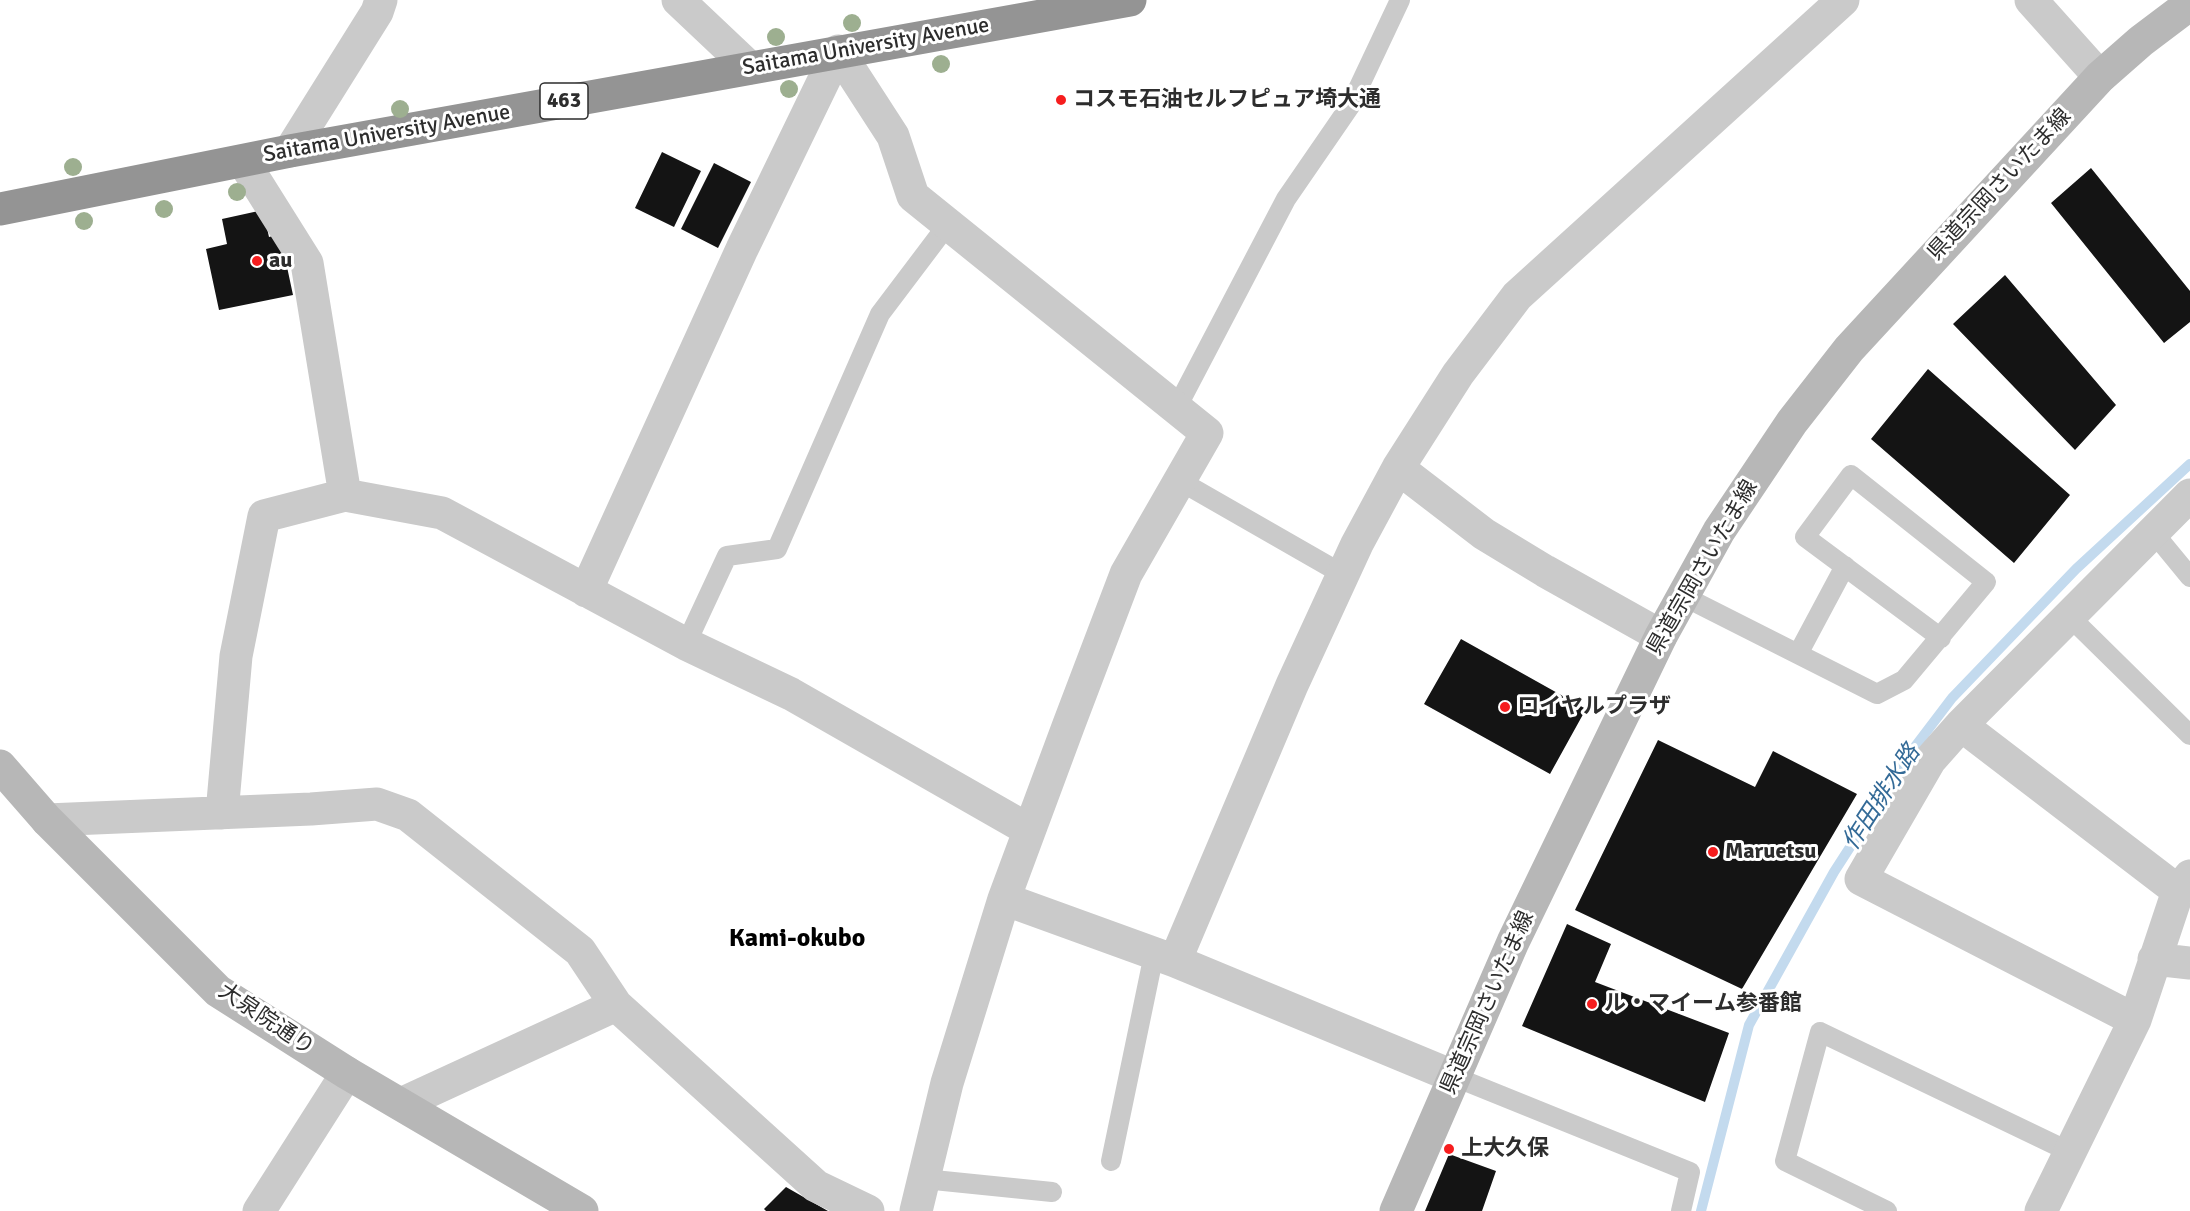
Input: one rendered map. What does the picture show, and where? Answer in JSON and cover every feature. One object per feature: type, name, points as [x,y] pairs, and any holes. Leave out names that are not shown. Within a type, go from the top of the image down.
[{"type":"highway","name":"Saitama University Avenue","points":[[0,209],[290,152],[750,68],[1037,9],[1130,0]]},
{"type":"main road","name":"県道宗岡さいたま線","points":[[1396,1211],[1513,942],[1661,636],[1719,531],[1792,422],[1850,349],[2100,77],[2141,41],[2190,4]]},
{"type":"main road","name":"大泉院通り","points":[[0,766],[47,820],[218,991],[347,1073],[582,1211]]},
{"type":"street","points":[[290,152],[377,12],[381,0]]},
{"type":"street","points":[[678,0],[750,68]]},
{"type":"street","points":[[1164,957],[1357,544],[1398,468],[1458,374],[1517,296],[1843,0]]},
{"type":"street","points":[[2031,0],[2100,77]]},
{"type":"street","points":[[838,51],[893,136],[913,196],[1207,433],[1126,574],[1029,830],[1004,899],[947,1083],[916,1211]]},
{"type":"street","points":[[586,591],[742,249],[838,51]]},
{"type":"street","points":[[243,161],[307,263],[345,495]]},
{"type":"street","points":[[1398,468],[1484,534],[1661,636]]},
{"type":"street","points":[[222,813],[236,656],[264,516],[345,495],[442,513],[686,644],[791,694],[1029,830]]},
{"type":"street","points":[[2135,1020],[1861,879],[1930,760],[1961,725],[2190,495]]},
{"type":"street","points":[[1961,725],[2184,884],[2154,959],[2135,1020],[2041,1211]]},
{"type":"street","points":[[47,820],[311,809],[376,804],[408,815],[580,951],[616,1005],[816,1186],[868,1211]]},
{"type":"street","points":[[1004,899],[1164,957],[1455,1077]]},
{"type":"street","points":[[2154,959],[2190,963]]},
{"type":"street","points":[[401,1104],[616,1005]]},
{"type":"street","points":[[259,1211],[347,1073]]},
{"type":"lane","points":[[1176,409],[1286,199],[1350,106],[1400,0]]},
{"type":"lane","points":[[686,644],[727,556],[777,549],[880,314],[948,224]]},
{"type":"lane","points":[[1683,596],[1877,694],[1904,680],[1941,638],[1986,582],[1851,475],[1805,537],[1941,638]]},
{"type":"lane","points":[[1180,481],[1344,574]]},
{"type":"lane","points":[[2153,532],[2190,577]]},
{"type":"lane","points":[[1798,654],[1845,566]]},
{"type":"lane","points":[[2069,616],[2190,735]]},
{"type":"lane","points":[[1111,1161],[1164,957]]},
{"type":"lane","points":[[1887,1211],[1785,1161],[1820,1032],[2070,1152]]},
{"type":"lane","points":[[1455,1077],[1690,1172],[1681,1211]]},
{"type":"lane","points":[[924,1179],[1052,1192]]},
{"type":"building","points":[[662,152],[701,171],[674,227],[635,208]]},
{"type":"building","points":[[714,163],[751,182],[718,248],[681,229]]},
{"type":"building","points":[[2091,168],[2190,291],[2190,322],[2164,343],[2051,203]]},
{"type":"building","points":[[263,210],[269,237],[280,234],[293,295],[219,310],[206,249],[227,244],[222,219]]},
{"type":"building","points":[[2005,275],[2116,405],[2075,450],[1953,324]]},
{"type":"building","points":[[1928,369],[2070,495],[2014,563],[1871,439]]},
{"type":"building","name":"ロイヤルプラザ","points":[[1461,639],[1586,709],[1550,774],[1424,704]]},
{"type":"building","name":"Maruetsu","points":[[1658,740],[1755,787],[1773,751],[1857,794],[1742,989],[1575,910]]},
{"type":"building","name":"ル・マイーム参番館","points":[[1567,924],[1611,944],[1595,982],[1729,1033],[1705,1102],[1522,1026]]},
{"type":"building","points":[[1449,1154],[1496,1171],[1482,1211],[1425,1211]]},
{"type":"building","points":[[786,1187],[828,1211],[766,1211],[764,1209]]},
{"type":"waterway","name":"作田排水路","points":[[1701,1211],[1749,1025],[1834,872],[1914,748],[1952,698],[2076,569],[2190,464]]},
{"type":"place","name":"コスモ石油セルフピュア埼大通","points":[[1061,100]]},
{"type":"place","name":"au","points":[[257,261]]},
{"type":"place","name":"ロイヤルプラザ","points":[[1505,707]]},
{"type":"place","name":"Maruetsu","points":[[1713,852]]},
{"type":"place","name":"ル・マイーム参番館","points":[[1592,1004]]},
{"type":"place","name":"上大久保","points":[[1449,1149]]},
{"type":"district","name":"Kami-okubo","points":[[797,939]]}]
